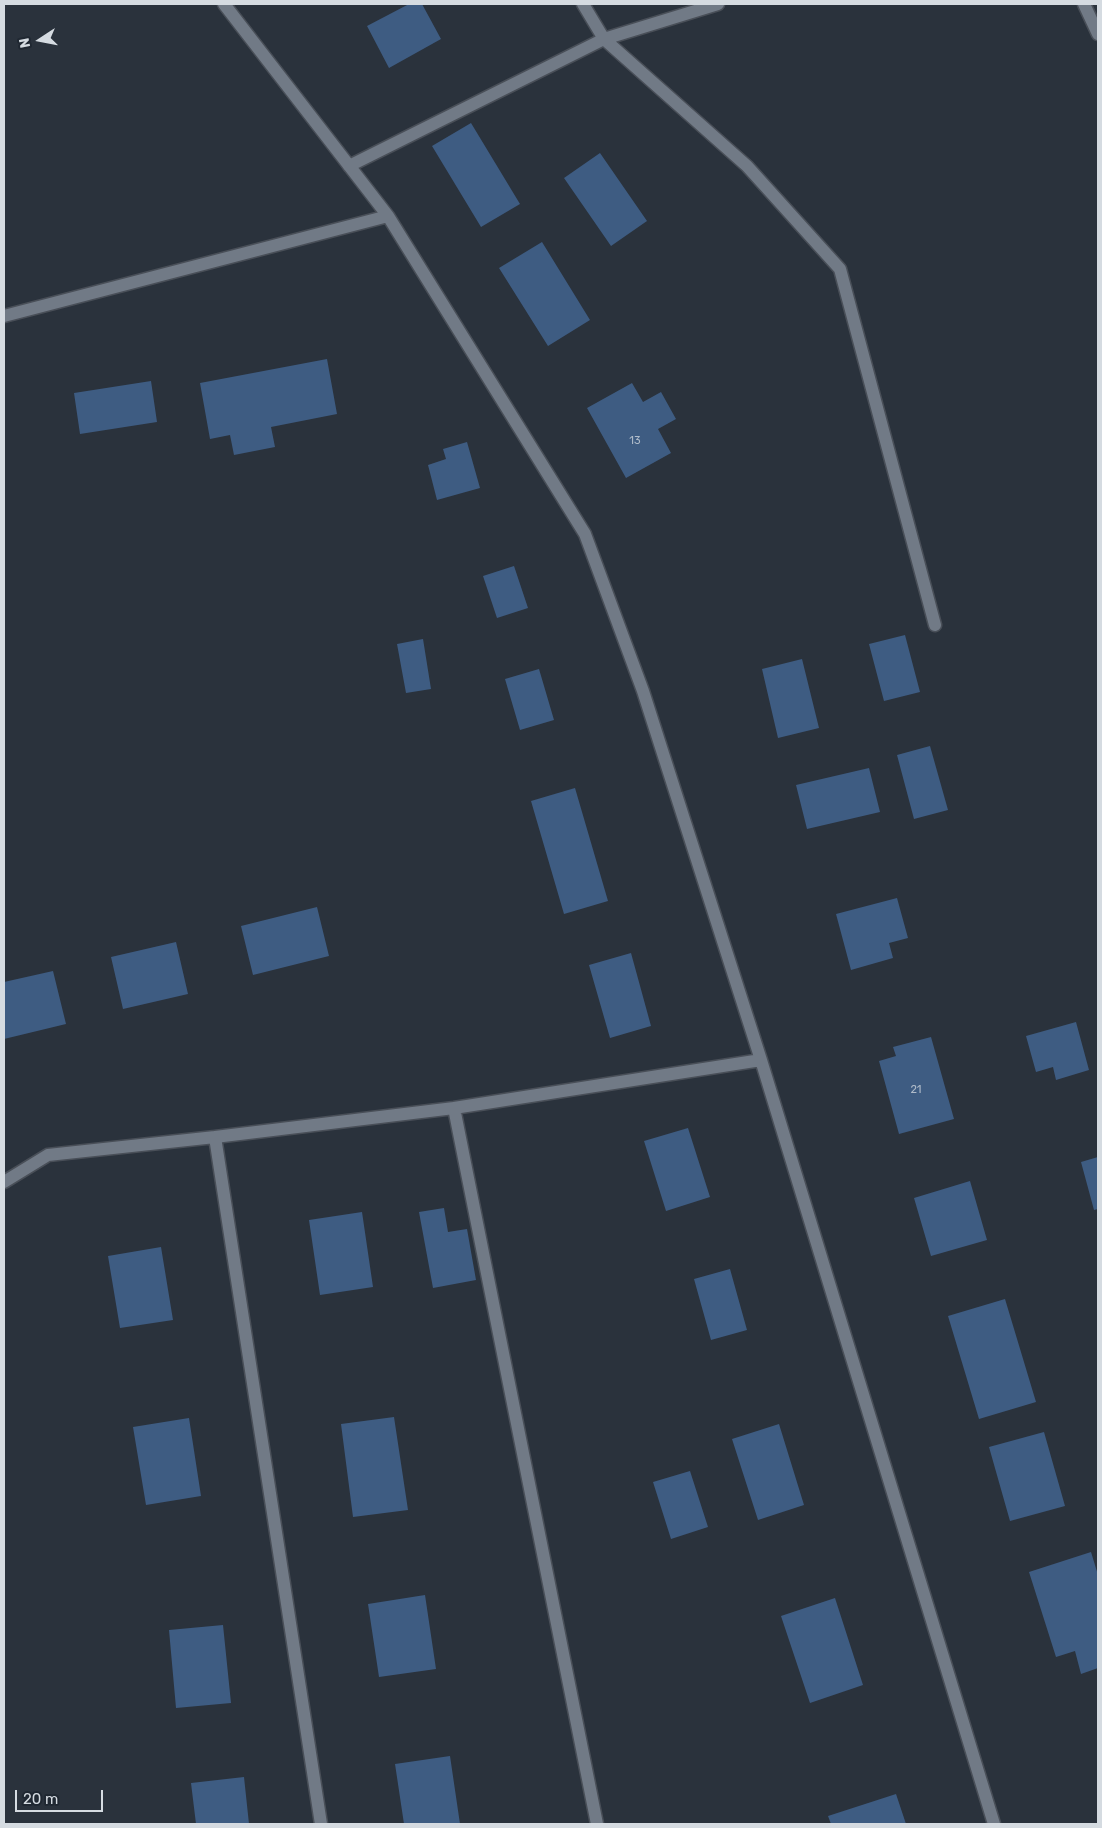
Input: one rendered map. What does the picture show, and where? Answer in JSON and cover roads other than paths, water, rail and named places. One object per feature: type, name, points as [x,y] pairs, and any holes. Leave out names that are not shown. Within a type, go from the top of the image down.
[{"type":"street","points":[[224,4],[388,216],[585,534],[643,691],[762,1060],[994,1824]]},
{"type":"street","points":[[583,4],[604,40],[747,166],[840,269],[935,625]]},
{"type":"street","points":[[349,166],[604,40],[718,4]]},
{"type":"street","points":[[1084,4],[1098,34]]},
{"type":"street","points":[[4,316],[388,216]]},
{"type":"street","points":[[4,1182],[48,1155],[454,1108],[762,1060]]},
{"type":"street","points":[[454,1108],[597,1824]]},
{"type":"street","points":[[215,1137],[321,1824]]}]
